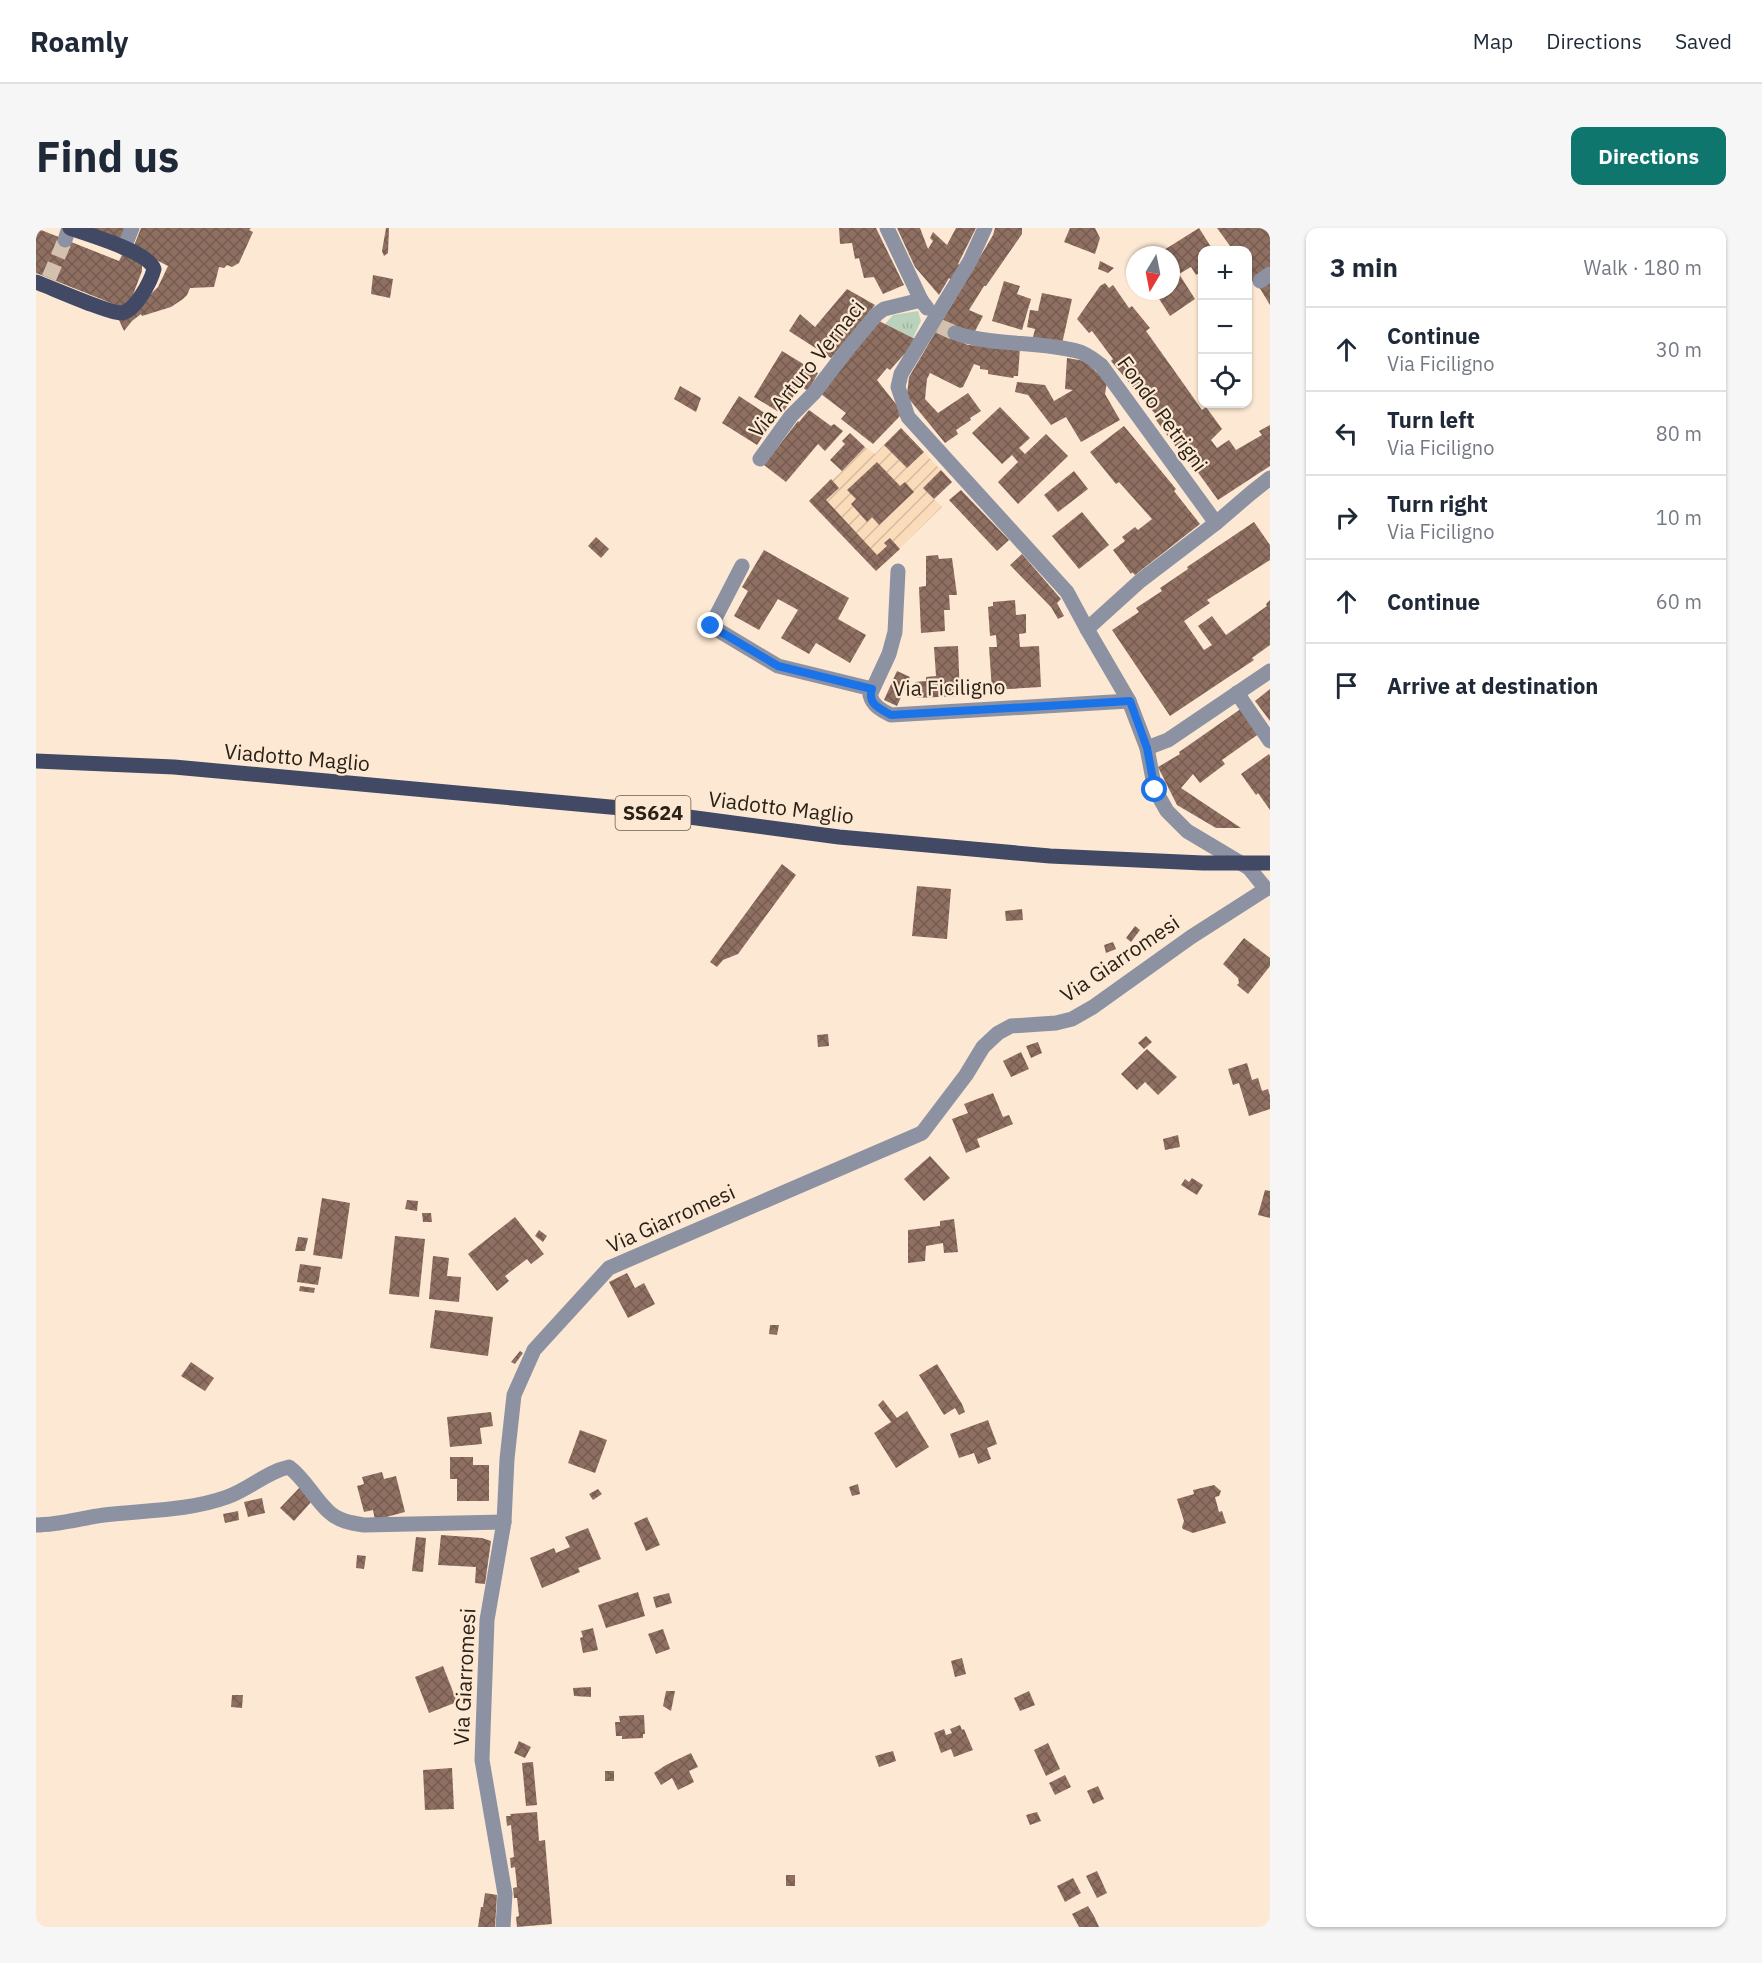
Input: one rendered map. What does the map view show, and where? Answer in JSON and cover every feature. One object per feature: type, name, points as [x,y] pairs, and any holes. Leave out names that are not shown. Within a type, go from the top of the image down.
[{"type":"main road","points":[[43,282],[109,310],[122,313],[131,309],[150,283],[153,265],[149,261],[124,248],[68,232]]},
{"type":"main road","name":"Viadotto Maglio","points":[[36,761],[174,768],[621,808],[839,837],[1050,856],[1203,863],[1270,863]]},
{"type":"street","points":[[124,248],[132,228]]},
{"type":"street","points":[[887,228],[921,300],[935,322]]},
{"type":"street","points":[[985,228],[970,261],[935,322],[900,374],[898,387],[910,419],[1067,592],[1086,629],[1130,701],[1147,748],[1155,790],[1167,811],[1188,831],[1249,868],[1268,889]]},
{"type":"street","name":"Via Arturo Vernaci","points":[[760,459],[791,416],[814,393],[877,314],[884,309],[921,300]]},
{"type":"street","name":"Fondo Petrigni","points":[[955,333],[973,339],[993,339],[1077,351],[1101,365],[1216,523]]},
{"type":"street","points":[[1086,629],[1140,581],[1270,478]]},
{"type":"street","points":[[742,566],[711,626],[778,666],[872,689]]},
{"type":"street","name":"Via Ficiligno","points":[[898,571],[895,632],[889,654],[870,695],[872,702],[878,708],[891,715],[1130,701]]},
{"type":"street","points":[[1147,748],[1168,740],[1270,670]]},
{"type":"street","points":[[1237,693],[1270,741]]},
{"type":"street","name":"Via Giarromesi","points":[[503,1927],[505,1894],[482,1760],[487,1620],[504,1522],[507,1459],[514,1395],[534,1350],[609,1268],[922,1133],[966,1075],[983,1047],[998,1033],[1011,1026],[1056,1023],[1072,1019],[1093,1007],[1191,937],[1268,889]]},
{"type":"street","points":[[36,1525],[103,1515],[184,1508],[229,1496],[274,1470],[289,1467],[302,1477],[328,1512],[343,1521],[364,1525],[504,1522]]},
{"type":"shaded area","points":[[901,428],[952,482],[934,499],[942,507],[876,571],[809,501],[865,447],[875,454]]},
{"type":"green space","points":[[918,311],[921,321],[913,338],[885,324],[893,315]]},
{"type":"building","points":[[36,228],[119,261],[124,251],[142,264],[142,271],[131,300],[121,307],[36,273]]},
{"type":"building","points":[[88,228],[125,228],[121,240]]},
{"type":"building","points":[[141,228],[251,228],[249,230],[253,232],[239,263],[232,267],[227,265],[224,268],[219,267],[214,287],[190,288],[183,299],[171,307],[142,316],[141,314],[124,331],[119,320],[127,318],[158,287],[168,266],[133,248]]},
{"type":"building","points":[[386,228],[389,228],[388,253],[384,256],[382,251]]},
{"type":"building","points":[[839,228],[876,228],[904,285],[883,294],[874,277],[864,278],[859,258],[855,259],[852,243],[840,244]]},
{"type":"building","points":[[897,228],[920,228],[928,249],[933,241],[930,238],[933,232],[947,245],[956,228],[976,228],[958,264],[962,267],[953,281],[949,278],[939,295],[915,267]]},
{"type":"building","points":[[995,228],[1022,228],[1022,234],[969,310],[983,316],[973,335],[952,338],[968,345],[1020,348],[1018,376],[1013,378],[988,374],[988,370],[980,369],[980,366],[974,364],[963,387],[960,388],[930,373],[927,379],[925,399],[938,413],[968,393],[981,411],[956,430],[958,434],[945,443],[909,399],[907,394],[909,377]]},
{"type":"building","points":[[1070,228],[1095,228],[1100,238],[1095,254],[1064,242]]},
{"type":"building","points":[[1199,228],[1210,246],[1198,246],[1198,274],[1196,275],[1191,267],[1180,273],[1180,246],[1170,246]]},
{"type":"building","points":[[1217,228],[1270,228],[1270,270],[1253,282],[1252,246],[1230,246]]},
{"type":"building","points":[[1100,261],[1114,268],[1108,273],[1098,269]]},
{"type":"building","points":[[373,275],[393,279],[390,298],[371,294]]},
{"type":"building","points":[[1180,276],[1195,299],[1170,316],[1160,300],[1180,300]]},
{"type":"building","points":[[1270,280],[1270,305],[1259,287]]},
{"type":"building","points":[[1004,281],[1020,286],[1017,294],[1031,299],[1022,330],[992,321]]},
{"type":"building","points":[[1105,283],[1109,288],[1113,285],[1129,308],[1132,306],[1150,328],[1146,331],[1198,404],[1198,408],[1202,410],[1207,408],[1222,429],[1211,440],[1217,448],[1229,440],[1236,450],[1262,435],[1259,431],[1270,425],[1270,466],[1218,500],[1153,416],[1156,415],[1111,361],[1113,359],[1092,331],[1089,333],[1077,319],[1100,286]]},
{"type":"building","points":[[847,289],[875,305],[831,358],[789,331],[800,314],[815,327]]},
{"type":"building","points":[[1042,293],[1072,299],[1062,344],[1032,341],[1035,329],[1027,327],[1030,310],[1038,311]]},
{"type":"building","points":[[879,321],[917,340],[890,370],[887,368],[877,380],[899,408],[900,416],[873,444],[841,419],[846,413],[821,394]]},
{"type":"building","points":[[782,351],[818,373],[808,391],[800,386],[782,414],[754,397]]},
{"type":"building","points":[[1067,358],[1085,361],[1107,382],[1105,394],[1120,420],[1081,442],[1066,417],[1051,425],[1028,395],[1015,392],[1017,382],[1045,385],[1054,401],[1073,390],[1065,389]]},
{"type":"building","points":[[680,386],[701,398],[696,412],[674,399]]},
{"type":"building","points":[[739,396],[774,419],[757,445],[722,423]]},
{"type":"building","points":[[1000,407],[1030,438],[1019,448],[1025,454],[1046,434],[1068,456],[1018,504],[998,482],[1018,462],[1012,455],[1002,464],[972,433]]},
{"type":"building","points":[[809,410],[831,426],[834,424],[843,431],[825,451],[818,444],[786,482],[764,465]]},
{"type":"building","points":[[1124,426],[1176,489],[1174,491],[1200,524],[1135,575],[1132,572],[1131,574],[1113,550],[1125,541],[1122,537],[1135,527],[1138,530],[1152,519],[1119,482],[1116,484],[1090,452]]},
{"type":"building","points":[[901,428],[924,452],[907,468],[884,445]]},
{"type":"building","points":[[850,433],[865,447],[842,471],[830,460],[845,444],[842,441]]},
{"type":"building","points":[[877,462],[900,486],[905,482],[914,492],[879,525],[872,517],[867,522],[851,504],[856,499],[847,490]]},
{"type":"building","points":[[941,470],[952,482],[934,499],[923,488]]},
{"type":"building","points":[[1074,471],[1088,489],[1058,512],[1044,495]]},
{"type":"building","points":[[831,479],[839,488],[826,500],[877,555],[887,546],[884,543],[890,538],[900,549],[876,571],[809,501]]},
{"type":"building","points":[[961,490],[1009,540],[997,551],[949,500]]},
{"type":"building","points":[[1082,512],[1109,545],[1079,569],[1052,536]]},
{"type":"building","points":[[1254,522],[1270,545],[1270,560],[1207,600],[1210,603],[1184,621],[1204,650],[1212,645],[1198,626],[1212,616],[1226,635],[1267,606],[1270,600],[1270,645],[1252,658],[1254,660],[1170,716],[1112,630],[1139,612],[1136,608],[1162,591],[1160,588],[1188,569],[1187,567]]},
{"type":"building","points":[[596,537],[609,549],[601,558],[588,546]]},
{"type":"building","points":[[764,550],[849,598],[838,619],[866,635],[850,663],[816,643],[809,654],[781,638],[798,610],[778,599],[759,630],[734,616],[748,591],[742,587]]},
{"type":"building","points":[[1022,554],[1061,599],[1057,603],[1064,616],[1058,619],[1051,607],[1010,565]]},
{"type":"building","points":[[938,555],[939,559],[952,558],[957,595],[949,595],[950,610],[944,610],[945,631],[921,633],[919,587],[926,586],[926,556]]},
{"type":"building","points":[[1015,600],[1016,615],[1026,614],[1026,633],[1019,634],[1020,647],[1039,646],[1041,687],[992,690],[989,647],[997,647],[996,635],[990,636],[988,607],[993,606],[993,602]]},
{"type":"building","points":[[958,646],[960,696],[916,698],[915,682],[926,681],[926,677],[936,676],[934,647]]},
{"type":"building","points":[[897,671],[910,677],[897,706],[884,700]]},
{"type":"building","points":[[1270,689],[1270,721],[1255,701]]},
{"type":"building","points":[[1242,708],[1260,733],[1222,760],[1225,764],[1200,783],[1193,774],[1181,788],[1241,828],[1216,828],[1177,805],[1158,767],[1180,754],[1179,752]]},
{"type":"building","points":[[1269,754],[1270,756],[1270,810],[1241,774]]},
{"type":"building","points":[[782,864],[796,875],[738,954],[723,960],[717,967],[710,962]]},
{"type":"building","points":[[917,886],[951,889],[947,939],[912,936]]},
{"type":"building","points":[[1022,909],[1023,920],[1006,921],[1005,911]]},
{"type":"building","points":[[1135,926],[1140,930],[1131,942],[1126,938]]},
{"type":"building","points":[[1244,938],[1270,958],[1270,966],[1248,994],[1237,985],[1238,978],[1223,964]]},
{"type":"building","points":[[1113,942],[1116,949],[1106,953],[1104,945]]},
{"type":"building","points":[[828,1034],[829,1046],[818,1047],[817,1035]]},
{"type":"building","points":[[1146,1036],[1152,1042],[1144,1049],[1138,1043]]},
{"type":"building","points":[[1038,1042],[1042,1053],[1031,1058],[1026,1046]]},
{"type":"building","points":[[1147,1049],[1177,1077],[1158,1095],[1145,1082],[1137,1090],[1121,1074]]},
{"type":"building","points":[[1021,1052],[1029,1069],[1011,1077],[1003,1061]]},
{"type":"building","points":[[1247,1063],[1252,1080],[1258,1078],[1262,1091],[1268,1089],[1270,1096],[1270,1109],[1249,1116],[1239,1083],[1233,1085],[1228,1069]]},
{"type":"building","points":[[993,1093],[1003,1117],[1009,1115],[1013,1124],[977,1139],[980,1147],[966,1153],[952,1119],[968,1113],[964,1104]]},
{"type":"building","points":[[1178,1135],[1180,1147],[1165,1150],[1163,1139]]},
{"type":"building","points":[[930,1156],[950,1178],[924,1201],[904,1179]]},
{"type":"building","points":[[1192,1178],[1203,1185],[1197,1195],[1181,1185],[1185,1179],[1189,1182]]},
{"type":"building","points":[[1265,1190],[1270,1191],[1270,1218],[1258,1215]]},
{"type":"building","points":[[322,1198],[350,1203],[342,1259],[313,1255]]},
{"type":"building","points":[[407,1200],[418,1201],[417,1211],[405,1209]]},
{"type":"building","points":[[422,1213],[431,1213],[432,1222],[423,1222]]},
{"type":"building","points":[[515,1217],[544,1254],[531,1264],[527,1259],[505,1276],[509,1281],[497,1291],[468,1254]]},
{"type":"building","points":[[954,1219],[958,1252],[944,1253],[943,1243],[926,1246],[925,1261],[908,1263],[908,1230],[940,1226],[940,1221]]},
{"type":"building","points":[[539,1230],[547,1236],[543,1242],[535,1236]]},
{"type":"building","points":[[395,1236],[425,1239],[419,1297],[389,1294]]},
{"type":"building","points":[[298,1237],[308,1238],[305,1251],[295,1251]]},
{"type":"building","points":[[433,1256],[449,1258],[447,1276],[461,1277],[459,1302],[429,1299]]},
{"type":"building","points":[[300,1264],[321,1267],[318,1285],[297,1282]]},
{"type":"building","points":[[627,1273],[635,1288],[644,1283],[655,1304],[628,1318],[609,1282]]},
{"type":"building","points":[[300,1286],[315,1288],[314,1293],[299,1291]]},
{"type":"building","points":[[435,1310],[493,1317],[488,1356],[430,1348]]},
{"type":"building","points":[[770,1325],[779,1325],[777,1335],[769,1334]]},
{"type":"building","points":[[520,1351],[523,1353],[515,1364],[511,1362]]},
{"type":"building","points":[[191,1362],[214,1378],[205,1391],[181,1376]]},
{"type":"building","points":[[937,1364],[965,1412],[959,1415],[955,1408],[944,1415],[919,1375]]},
{"type":"building","points":[[883,1400],[897,1418],[907,1411],[929,1447],[896,1468],[874,1433],[891,1422],[878,1405]]},
{"type":"building","points":[[491,1412],[493,1426],[480,1428],[482,1444],[450,1447],[447,1417]]},
{"type":"building","points":[[988,1420],[997,1444],[987,1448],[991,1459],[978,1464],[974,1453],[959,1458],[950,1434]]},
{"type":"building","points":[[580,1430],[607,1440],[595,1473],[568,1463]]},
{"type":"building","points":[[450,1457],[473,1457],[473,1465],[489,1465],[489,1501],[457,1501],[457,1479],[450,1479]]},
{"type":"building","points":[[382,1472],[384,1479],[396,1476],[405,1512],[375,1520],[373,1510],[364,1512],[357,1486],[364,1484],[362,1477]]},
{"type":"building","points":[[858,1484],[860,1494],[852,1496],[849,1487]]},
{"type":"building","points":[[302,1485],[312,1501],[294,1521],[280,1508]]},
{"type":"building","points":[[1214,1485],[1221,1491],[1219,1496],[1215,1497],[1219,1512],[1222,1511],[1226,1523],[1193,1533],[1183,1529],[1184,1521],[1177,1499],[1194,1494],[1193,1490]]},
{"type":"building","points":[[598,1489],[602,1494],[593,1500],[589,1494]]},
{"type":"building","points":[[262,1498],[265,1513],[248,1517],[244,1502]]},
{"type":"building","points":[[238,1511],[239,1520],[225,1523],[223,1514]]},
{"type":"building","points":[[647,1517],[660,1545],[646,1551],[634,1523]]},
{"type":"building","points":[[588,1528],[601,1559],[578,1568],[580,1572],[542,1588],[530,1558],[554,1548],[556,1553],[570,1547],[565,1537]]},
{"type":"building","points":[[441,1535],[482,1538],[491,1541],[485,1584],[475,1583],[476,1567],[438,1565]]},
{"type":"building","points":[[416,1537],[426,1538],[423,1572],[412,1571]]},
{"type":"building","points":[[357,1555],[366,1556],[364,1569],[356,1568]]},
{"type":"building","points":[[638,1592],[645,1616],[606,1628],[598,1605]]},
{"type":"building","points":[[669,1593],[672,1603],[656,1608],[653,1597]]},
{"type":"building","points":[[593,1628],[598,1650],[583,1653],[581,1631]]},
{"type":"building","points":[[663,1629],[670,1649],[656,1654],[648,1634]]},
{"type":"building","points":[[962,1658],[966,1674],[955,1677],[951,1661]]},
{"type":"building","points":[[443,1666],[457,1702],[429,1713],[415,1677]]},
{"type":"building","points":[[591,1687],[591,1697],[574,1696],[573,1688]]},
{"type":"building","points":[[666,1691],[675,1691],[671,1711],[663,1706]]},
{"type":"building","points":[[1029,1691],[1035,1705],[1020,1711],[1014,1698]]},
{"type":"building","points":[[232,1695],[243,1695],[242,1708],[231,1707]]},
{"type":"building","points":[[644,1715],[645,1734],[643,1738],[622,1739],[622,1736],[616,1736],[615,1722],[620,1722],[619,1716]]},
{"type":"building","points":[[960,1725],[973,1750],[954,1757],[951,1749],[941,1753],[934,1733],[944,1729],[946,1735],[952,1733],[950,1729]]},
{"type":"building","points":[[519,1741],[531,1747],[525,1758],[514,1753]]},
{"type":"building","points":[[1048,1743],[1060,1769],[1046,1776],[1034,1750]]},
{"type":"building","points":[[893,1751],[896,1761],[879,1767],[875,1756]]},
{"type":"building","points":[[691,1753],[698,1767],[689,1771],[694,1782],[678,1790],[672,1778],[661,1785],[654,1773]]},
{"type":"building","points":[[533,1762],[537,1805],[526,1806],[522,1763]]},
{"type":"building","points":[[452,1768],[454,1809],[425,1810],[423,1770]]},
{"type":"building","points":[[605,1771],[614,1771],[614,1781],[605,1781]]},
{"type":"building","points":[[1065,1775],[1071,1787],[1055,1795],[1049,1783]]},
{"type":"building","points":[[1098,1786],[1104,1799],[1093,1804],[1087,1791]]},
{"type":"building","points":[[537,1812],[539,1841],[545,1840],[552,1924],[517,1927],[516,1917],[519,1916],[517,1898],[514,1898],[513,1888],[517,1887],[515,1867],[511,1868],[510,1858],[514,1857],[511,1825],[507,1826],[506,1816]]},
{"type":"building","points":[[1037,1812],[1041,1821],[1030,1825],[1026,1815]]},
{"type":"building","points":[[1097,1871],[1107,1893],[1097,1898],[1086,1876]]},
{"type":"building","points":[[786,1875],[795,1875],[795,1886],[786,1886]]},
{"type":"building","points":[[1073,1878],[1081,1893],[1065,1902],[1057,1886]]},
{"type":"building","points":[[485,1893],[497,1895],[495,1927],[478,1927]]},
{"type":"building","points":[[1088,1906],[1099,1927],[1079,1927],[1072,1914]]},
{"type":"tunnel","points":[[49,278],[65,240]]},
{"type":"tunnel","points":[[939,326],[955,333]]},
{"type":"route","points":[[711,626],[778,666],[872,689],[870,695],[872,702],[891,715],[1130,701],[1147,748],[1155,790]]}]
